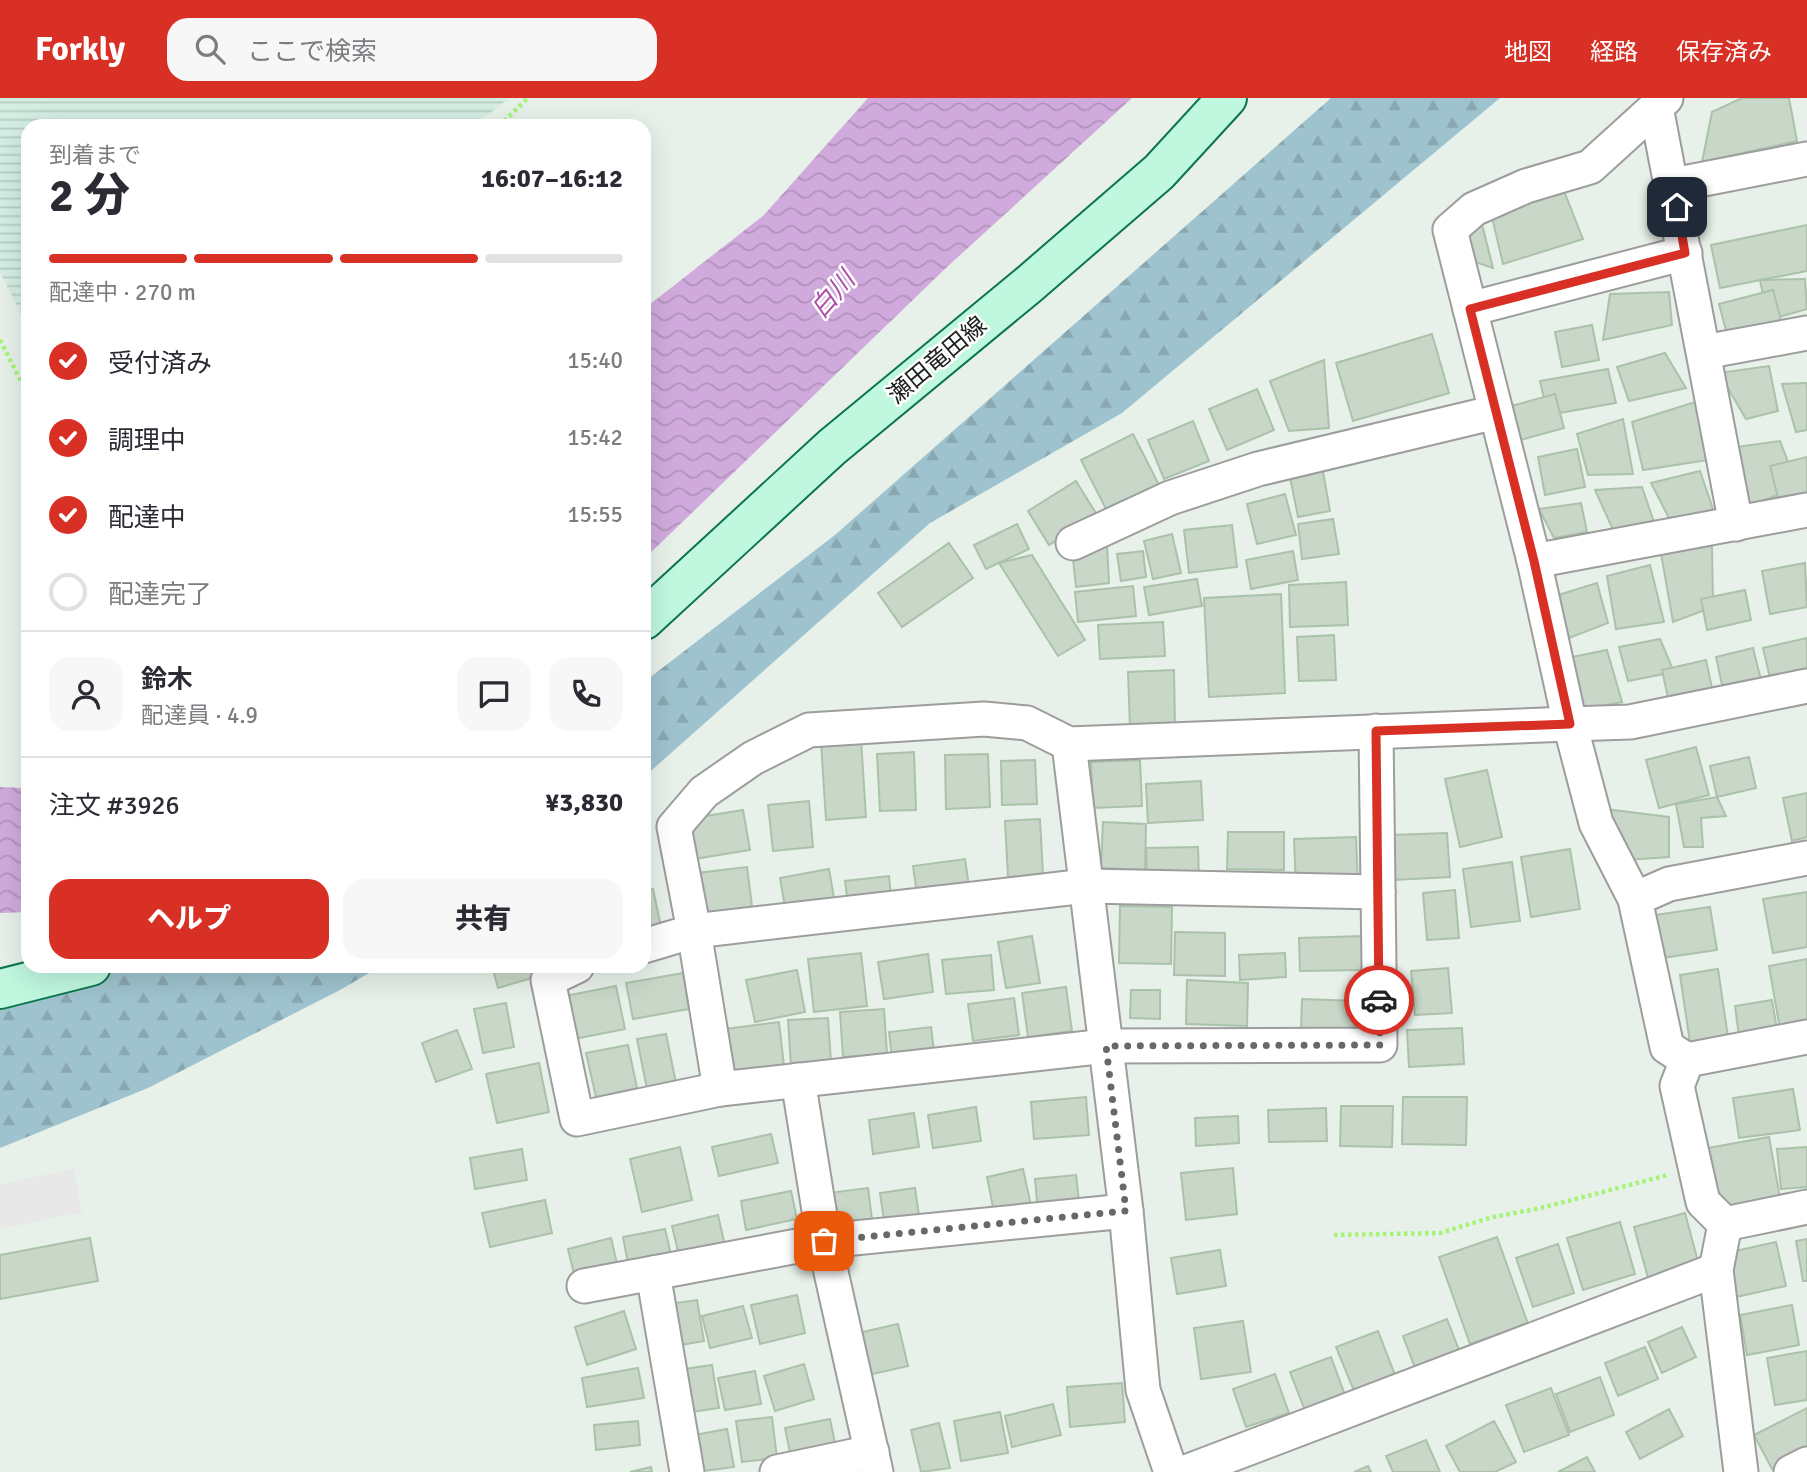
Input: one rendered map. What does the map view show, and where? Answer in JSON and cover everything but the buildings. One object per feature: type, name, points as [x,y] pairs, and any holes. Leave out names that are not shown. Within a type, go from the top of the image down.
[{"type":"main road","name":"瀬田竜田線","points":[[651,614],[832,447],[1027,286],[1159,172],[1227,98]]},
{"type":"main road","points":[[0,989],[63,973]]},
{"type":"street","points":[[1661,103],[1685,253],[1736,524]]},
{"type":"street","points":[[1661,103],[1590,167],[1526,186],[1474,209],[1450,230],[1534,561],[1570,724],[1596,823],[1635,899],[1667,1046],[1687,1060],[1807,1037]]},
{"type":"street","points":[[1673,184],[1807,159]]},
{"type":"street","points":[[1470,309],[1685,253]]},
{"type":"street","points":[[1704,352],[1807,333]]},
{"type":"street","points":[[1073,543],[1170,498],[1258,469],[1496,412]]},
{"type":"street","points":[[1534,561],[1807,510]]},
{"type":"street","points":[[720,1088],[674,827],[704,792],[753,758],[809,730],[984,719],[1027,723],[1069,744],[1630,722],[1807,686]]},
{"type":"street","points":[[562,973],[548,980],[577,1119],[720,1088],[1106,1046],[1380,1045],[1376,731]]},
{"type":"street","points":[[1069,744],[1126,1211],[1143,1390],[1171,1472]]},
{"type":"street","points":[[1635,899],[1669,884],[1807,858]]},
{"type":"street","points":[[651,944],[694,931],[1086,886],[1378,892]]},
{"type":"street","points":[[1687,1060],[1677,1086],[1703,1202],[1725,1224]]},
{"type":"street","points":[[777,1472],[874,1462],[824,1241],[798,1080]]},
{"type":"street","points":[[1725,1224],[1807,1207]]},
{"type":"street","points":[[584,1286],[824,1241],[1126,1211]]},
{"type":"street","points":[[1725,1224],[1716,1270],[1741,1472]]},
{"type":"street","points":[[1186,1472],[1716,1270]]},
{"type":"street","points":[[653,1273],[687,1472]]},
{"type":"street","points":[[1791,1472],[1807,1464]]},
{"type":"path","points":[[506,119],[528,98]]},
{"type":"path","points":[[0,340],[21,381]]},
{"type":"path","points":[[1334,1235],[1440,1233],[1493,1217],[1541,1208],[1696,1168]]},
{"type":"green space","points":[[0,98],[510,98],[482,119],[21,119],[21,314],[0,272]]},
{"type":"green space","points":[[1331,98],[1500,98],[1122,413],[930,523],[651,771],[651,677],[835,535]]},
{"type":"green space","points":[[109,973],[369,973],[148,1088],[0,1148],[0,1007]]},
{"type":"shaded area","points":[[74,1169],[82,1212],[0,1229],[0,1184]]},
{"type":"water","name":"白川","points":[[868,98],[1132,98],[947,267],[651,552],[651,304],[764,215]]},
{"type":"water","points":[[0,787],[21,788],[21,912],[0,913]]},
{"type":"way so far","points":[[824,1241],[1126,1211],[1106,1046],[1380,1045],[1379,1000]]},
{"type":"route","points":[[1379,1000],[1376,731],[1570,724],[1534,561],[1470,309],[1685,253],[1677,207]]}]
